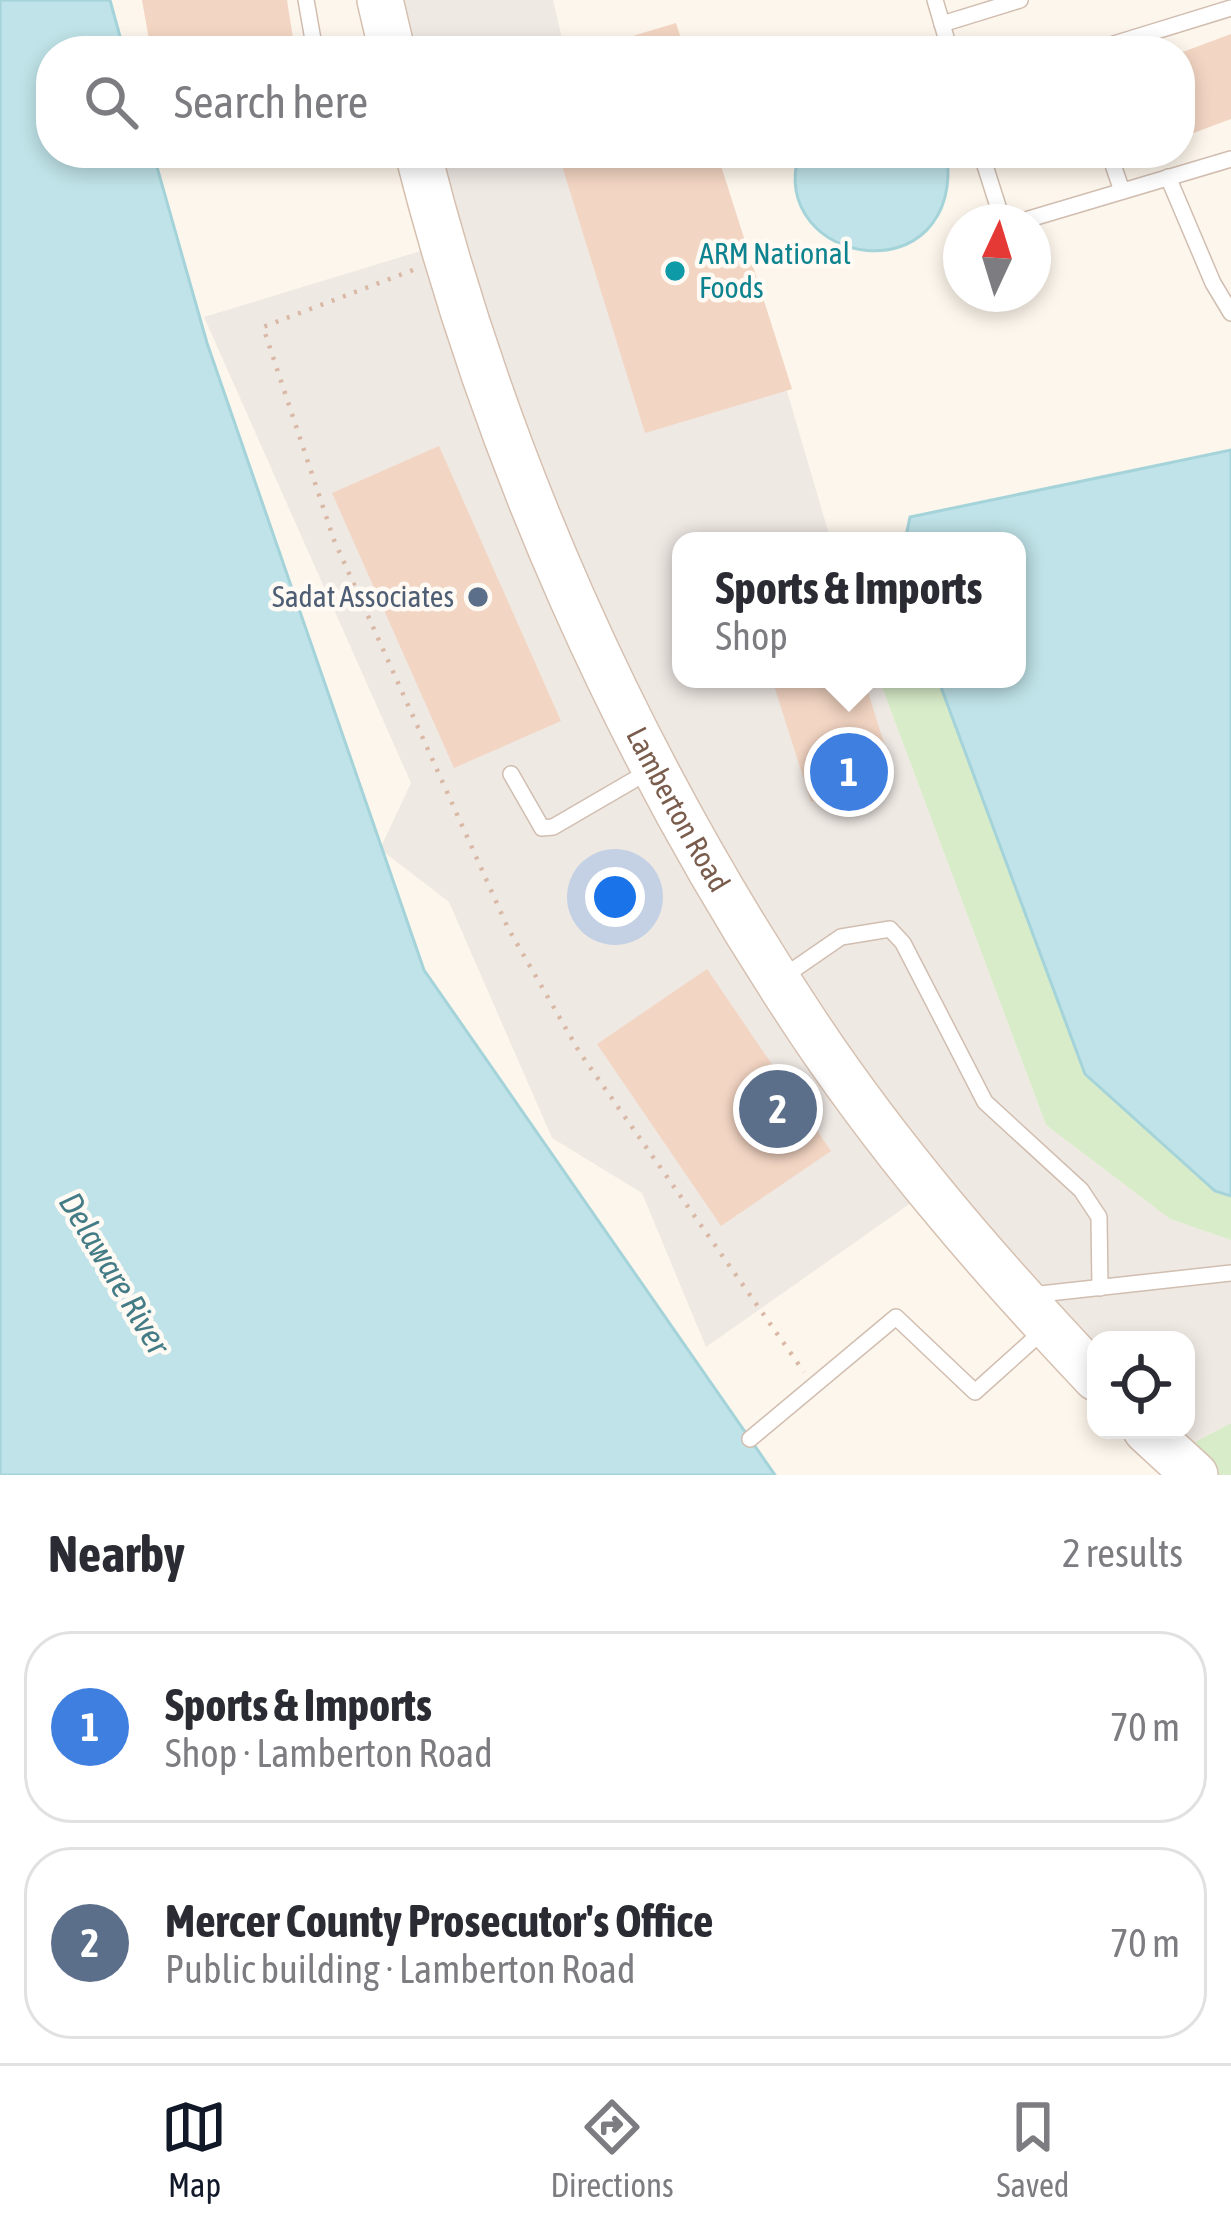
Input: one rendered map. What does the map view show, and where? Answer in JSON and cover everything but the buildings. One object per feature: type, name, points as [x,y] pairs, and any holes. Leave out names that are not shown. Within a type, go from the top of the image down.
[{"type":"street","points":[[380,0],[387,36]]},
{"type":"street","name":"Lamberton Road","points":[[422,168],[447,257],[542,526],[654,768],[719,887],[827,1055],[936,1199],[1087,1368]]},
{"type":"street","points":[[1156,1439],[1195,1475]]},
{"type":"lane","points":[[306,0],[312,36]]},
{"type":"lane","points":[[934,0],[946,36]]},
{"type":"lane","points":[[942,24],[1019,0]]},
{"type":"lane","points":[[1139,36],[1231,8]]},
{"type":"lane","points":[[1051,212],[1231,159]]},
{"type":"lane","points":[[987,168],[998,204]]},
{"type":"lane","points":[[1114,168],[1122,191]]},
{"type":"lane","points":[[1168,178],[1213,283],[1231,313]]},
{"type":"lane","points":[[511,774],[542,828],[553,827],[654,768]]},
{"type":"lane","points":[[778,980],[841,938],[890,929],[903,943],[985,1102],[1081,1190],[1099,1216],[1100,1288]]},
{"type":"lane","points":[[750,1439],[896,1317],[975,1393],[1034,1312],[1100,1288],[1231,1274]]},
{"type":"path","points":[[447,257],[263,327],[334,540],[508,928],[580,1053],[814,1386]]},
{"type":"shaded area","points":[[388,0],[553,0],[561,36],[396,36]]},
{"type":"shaded area","points":[[422,168],[721,168],[828,532],[672,532],[672,688],[882,688],[1046,1125],[1170,1219],[1231,1240],[1231,1423],[1182,1449],[1173,1439],[1195,1439],[1195,1331],[1087,1331],[1087,1345],[938,1184],[706,1347],[642,1193],[552,1138],[449,902],[380,849],[411,783],[204,317],[437,246]]},
{"type":"green space","points":[[882,688],[941,688],[1085,1074],[1215,1191],[1231,1196],[1231,1240],[1170,1219],[1046,1125]]},
{"type":"green space","points":[[1231,1423],[1231,1475],[1210,1475],[1182,1449]]},
{"type":"water","name":"Delaware River","points":[[0,0],[110,0],[120,36],[36,36],[36,168],[157,168],[207,343],[424,970],[775,1475],[0,1475]]},
{"type":"water","points":[[798,168],[946,168],[944,199],[926,230],[899,247],[867,250],[836,242],[811,222],[797,192]]},
{"type":"water","points":[[1231,450],[1231,1196],[1215,1191],[1085,1074],[941,688],[1026,688],[1026,532],[907,532],[910,517]]},
{"type":"place","name":"ARM National Foods","points":[[675,271]]},
{"type":"place","name":"Sadat Associates","points":[[478,597]]},
{"type":"place","name":"Sports & Imports","points":[[849,772]]},
{"type":"place","name":"Mercer County Prosecutor's Office","points":[[778,1109]]}]
